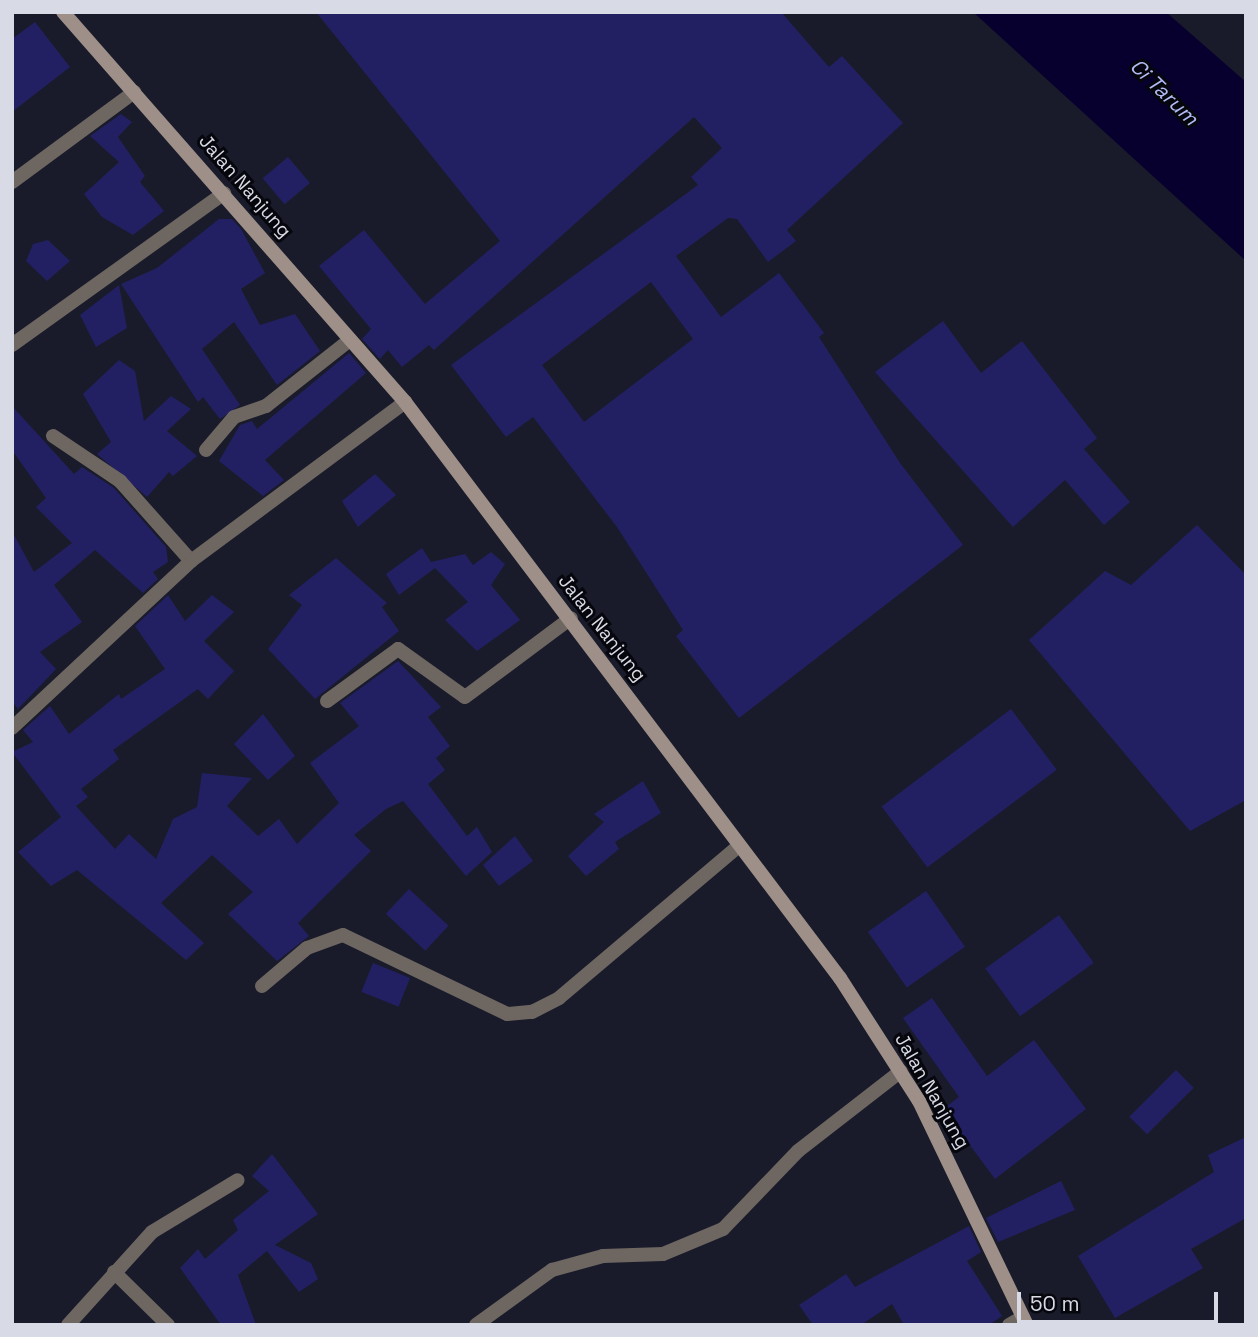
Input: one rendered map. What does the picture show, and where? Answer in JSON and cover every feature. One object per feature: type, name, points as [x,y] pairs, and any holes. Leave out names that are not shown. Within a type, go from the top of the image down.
[{"type":"main road","name":"Jalan Nanjung","points":[[63,12],[405,402],[570,618],[738,847],[840,978],[901,1071],[978,1214],[1025,1321]]},
{"type":"street","points":[[12,182],[134,92]]},
{"type":"street","points":[[12,345],[224,193]]},
{"type":"street","points":[[206,450],[234,417],[266,406],[350,340]]},
{"type":"street","points":[[12,728],[191,561],[405,402]]},
{"type":"street","points":[[53,436],[120,481],[191,561]]},
{"type":"street","points":[[327,701],[398,649],[465,697],[570,618]]},
{"type":"street","points":[[262,986],[307,948],[343,935],[507,1014],[532,1012],[559,998],[738,847]]},
{"type":"street","points":[[476,1325],[552,1270],[603,1256],[663,1254],[723,1229],[798,1152],[901,1071]]},
{"type":"street","points":[[68,1325],[152,1232],[238,1180]]},
{"type":"street","points":[[114,1272],[168,1325]]},
{"type":"street","points":[[1009,1325],[1025,1321]]},
{"type":"water","name":"Ci Tarum","points":[[973,12],[1166,12],[1246,82],[1246,261]]},
{"type":"building","points":[[316,12],[781,12],[829,67],[842,56],[903,123],[787,230],[796,241],[768,262],[737,219],[728,218],[676,256],[721,317],[779,273],[824,333],[819,337],[900,463],[963,545],[739,718],[676,636],[683,630],[617,527],[533,417],[506,437],[451,365],[698,185],[691,177],[722,148],[694,117],[434,350],[429,345],[402,367],[388,350],[380,359],[362,339],[371,329],[319,266],[364,230],[425,304],[500,241]],"holes":[[[651,282],[693,339],[584,422],[542,365]]]},
{"type":"building","points":[[35,22],[70,67],[12,112],[12,39]]},
{"type":"building","points":[[121,114],[132,122],[118,137],[145,176],[140,182],[164,211],[133,235],[102,217],[84,194],[119,162],[90,136]]},
{"type":"building","points":[[288,157],[310,183],[285,204],[263,178]]},
{"type":"building","points":[[219,219],[232,219],[241,229],[265,273],[241,289],[260,325],[295,314],[320,351],[277,385],[234,322],[202,349],[240,405],[220,419],[203,397],[198,402],[121,284],[157,268]]},
{"type":"building","points":[[48,240],[70,261],[47,281],[26,261],[33,244]]},
{"type":"building","points":[[119,285],[127,328],[96,347],[80,315]]},
{"type":"building","points":[[943,321],[981,373],[1022,341],[1097,438],[1084,449],[1130,502],[1104,525],[1065,480],[1013,527],[875,372]]},
{"type":"building","points":[[349,353],[366,373],[265,460],[284,480],[263,496],[219,461],[240,425],[252,421],[257,429]]},
{"type":"building","points":[[119,360],[135,371],[144,421],[171,396],[191,409],[167,431],[197,456],[173,476],[169,472],[147,497],[97,454],[111,442],[83,394]]},
{"type":"building","points":[[12,406],[74,474],[82,467],[114,488],[166,547],[168,562],[153,572],[158,579],[143,593],[95,550],[54,585],[82,622],[40,652],[56,669],[18,709],[12,701],[12,531],[34,572],[72,543],[36,507],[46,498],[12,450]]},
{"type":"building","points":[[375,474],[396,495],[358,527],[342,501]]},
{"type":"building","points":[[1197,525],[1246,575],[1246,800],[1190,831],[1029,640],[1105,571],[1131,585]]},
{"type":"building","points":[[422,548],[431,562],[465,554],[473,565],[491,552],[505,564],[491,585],[520,620],[477,651],[445,620],[468,602],[435,568],[399,595],[386,574]]},
{"type":"building","points":[[336,558],[387,603],[382,607],[399,631],[315,699],[268,649],[302,605],[289,595]]},
{"type":"building","points":[[168,595],[185,621],[212,595],[234,612],[204,641],[234,671],[208,699],[198,689],[113,750],[119,759],[81,789],[88,797],[76,806],[115,849],[129,834],[156,859],[173,819],[197,807],[202,773],[252,778],[227,806],[258,836],[279,819],[297,844],[339,803],[310,763],[359,726],[340,703],[398,661],[441,707],[428,717],[450,746],[436,758],[445,770],[428,784],[467,836],[477,827],[492,852],[466,876],[403,801],[386,809],[354,835],[371,851],[298,923],[309,936],[277,961],[228,914],[253,892],[212,855],[161,903],[204,943],[186,960],[77,870],[51,886],[18,852],[61,817],[12,752],[33,742],[23,730],[50,706],[69,734],[119,694],[121,699],[165,669],[135,626]]},
{"type":"building","points":[[1011,709],[1057,770],[927,867],[882,806]]},
{"type":"building","points":[[263,714],[295,756],[268,780],[234,744]]},
{"type":"building","points":[[643,781],[661,813],[615,842],[619,849],[586,876],[568,856],[604,822],[594,814]]},
{"type":"building","points":[[515,836],[533,861],[499,886],[483,865]]},
{"type":"building","points":[[409,889],[448,926],[425,951],[386,914]]},
{"type":"building","points":[[926,891],[965,947],[907,987],[868,932]]},
{"type":"building","points":[[1059,915],[1094,963],[1020,1016],[985,968]]},
{"type":"building","points":[[373,963],[410,978],[398,1007],[361,992]]},
{"type":"building","points":[[932,998],[987,1076],[1034,1040],[1086,1109],[995,1179],[943,1109],[959,1097],[903,1018]]},
{"type":"building","points":[[1176,1070],[1194,1088],[1147,1134],[1129,1117]]},
{"type":"building","points":[[1246,1137],[1246,1218],[1191,1249],[1203,1268],[1115,1318],[1078,1256],[1214,1172],[1208,1155]]},
{"type":"building","points":[[272,1154],[318,1214],[275,1245],[311,1263],[318,1279],[299,1292],[267,1251],[238,1275],[256,1325],[221,1325],[180,1268],[198,1249],[205,1259],[238,1230],[233,1220],[269,1191],[252,1176]]},
{"type":"building","points":[[1061,1181],[1075,1210],[998,1242],[986,1218]]},
{"type":"building","points":[[969,1226],[981,1252],[967,1261],[1002,1316],[989,1325],[904,1325],[892,1304],[861,1325],[813,1325],[799,1305],[846,1274],[855,1287]]}]
